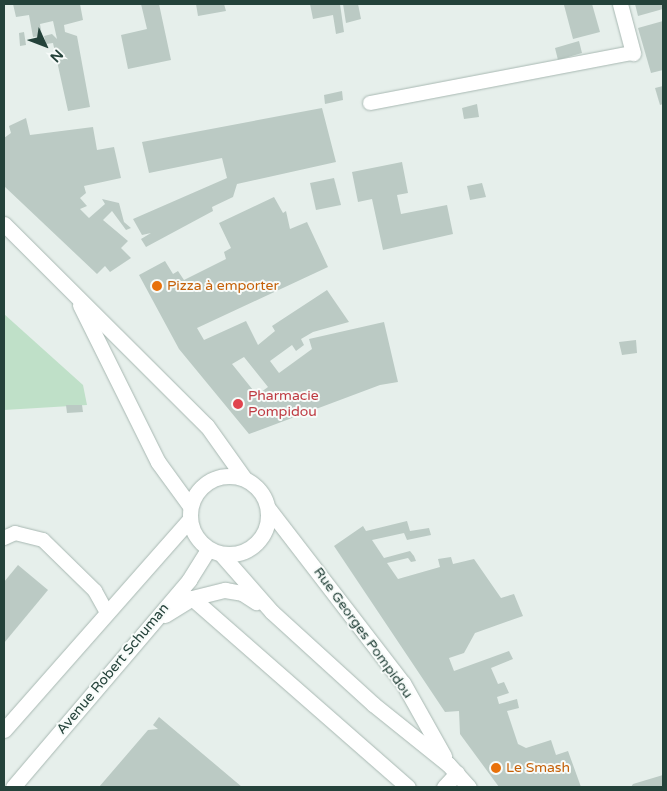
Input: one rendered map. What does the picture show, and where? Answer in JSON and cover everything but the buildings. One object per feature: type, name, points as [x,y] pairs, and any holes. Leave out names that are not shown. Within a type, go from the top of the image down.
[{"type":"main road","points":[[620,4],[633,53]]},
{"type":"main road","points":[[4,224],[207,426],[244,478],[255,485],[268,508],[265,529],[256,542],[243,552],[214,551],[158,462],[75,295]]},
{"type":"main road","points":[[4,730],[190,513],[211,479],[244,478]]},
{"type":"main road","name":"Rue Georges Pompidou","points":[[268,508],[403,683],[452,768]]},
{"type":"main road","name":"Rue Georges Pompidou","points":[[214,551],[272,612],[373,704],[452,768],[469,787]]},
{"type":"main road","name":"Avenue Robert Schuman","points":[[13,787],[214,551]]},
{"type":"main road","points":[[153,622],[192,598],[225,590],[242,593],[272,612]]},
{"type":"main road","points":[[192,598],[408,787]]},
{"type":"main road","points":[[444,787],[452,768]]},
{"type":"lane","points":[[370,103],[633,53]]},
{"type":"lane","points":[[4,538],[15,533],[43,540],[95,590],[106,611]]},
{"type":"green space","points":[[4,314],[83,385],[87,405],[4,410]]},
{"type":"place","name":"Pizza à emporter","points":[[157,286]]},
{"type":"place","name":"Pharmacie Pompidou","points":[[238,404]]},
{"type":"place","name":"Le Smash","points":[[496,768]]}]
